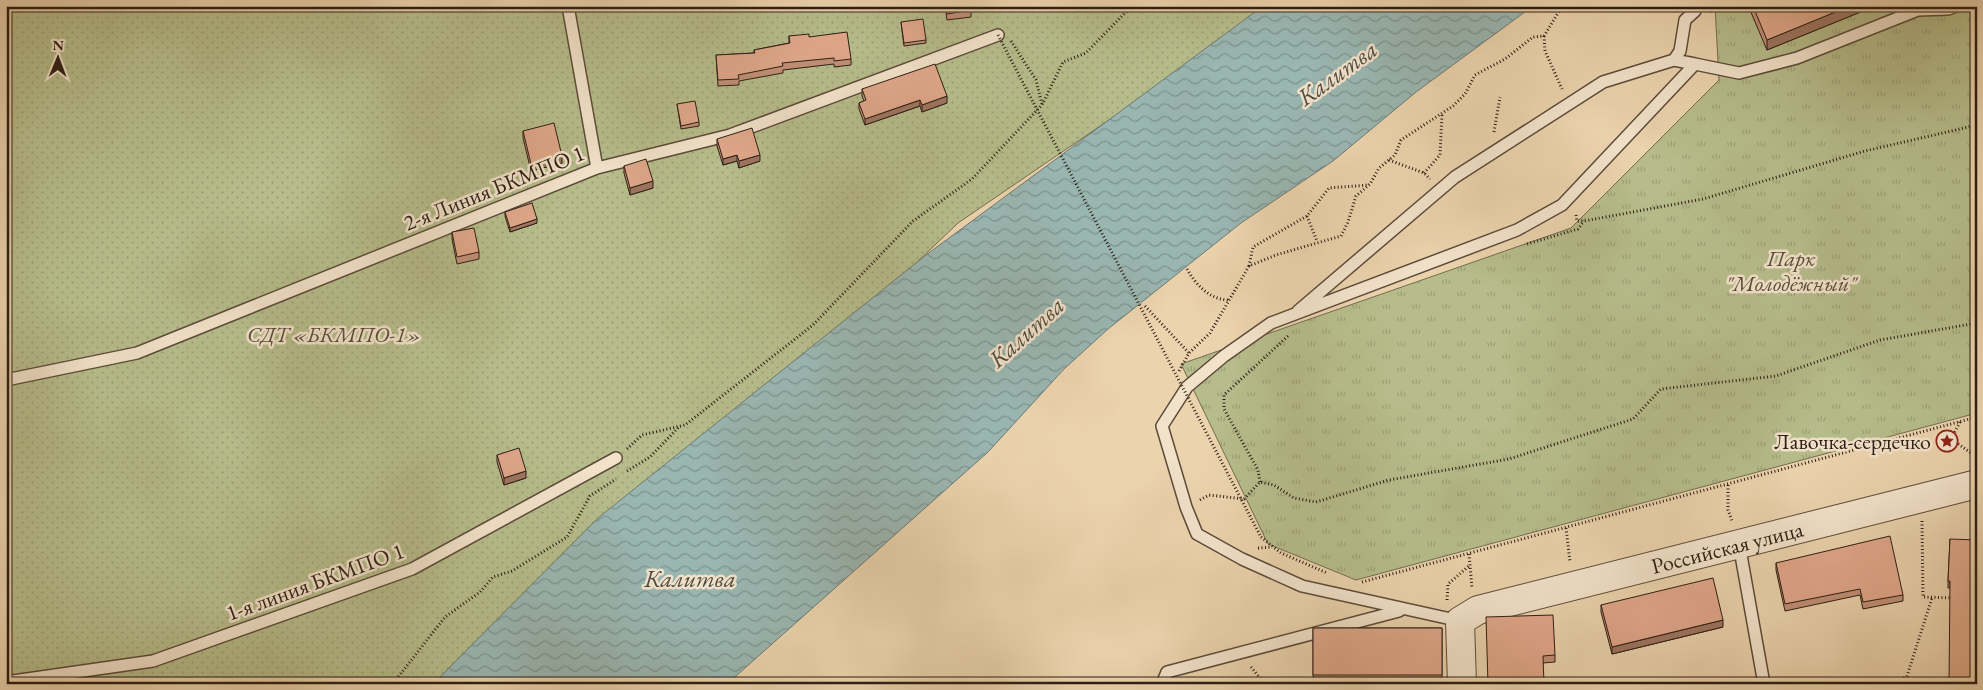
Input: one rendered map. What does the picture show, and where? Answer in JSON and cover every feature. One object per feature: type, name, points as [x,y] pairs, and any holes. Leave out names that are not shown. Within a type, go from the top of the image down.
[{"type":"street","name":"Российская улица","points":[[1464,607],[1573,586],[1977,484]]},
{"type":"street","points":[[1462,684],[1464,607]]},
{"type":"lane","points":[[568,6],[597,168]]},
{"type":"lane","points":[[1298,311],[1440,190],[1490,155],[1603,82],[1674,60],[1738,73],[1797,58],[1918,10],[1948,9],[1956,6]]},
{"type":"lane","points":[[1973,6],[1977,7]]},
{"type":"lane","points":[[1674,60],[1680,51],[1685,20],[1699,14]]},
{"type":"lane","name":"2-я Линия БКМПО 1","points":[[6,380],[137,353],[597,168],[730,135],[998,35]]},
{"type":"lane","points":[[1404,610],[1302,586],[1242,559],[1197,534],[1186,507],[1162,426],[1187,387],[1224,356],[1271,323],[1298,311],[1517,230],[1562,205],[1695,64]]},
{"type":"lane","name":"1-я линия БКМПО 1","points":[[6,682],[153,662],[412,569],[616,458]]},
{"type":"lane","points":[[1740,544],[1764,684]]},
{"type":"lane","points":[[1162,684],[1167,672],[1404,610],[1464,607]]},
{"type":"path","points":[[387,684],[395,681],[445,617],[480,592],[493,577],[512,571],[567,537],[590,496],[650,457],[678,428],[813,325],[913,221],[972,179],[1042,105],[1063,62],[1086,53],[1125,13],[1135,6]]},
{"type":"path","points":[[1562,6],[1544,36],[1545,51],[1569,104]]},
{"type":"path","points":[[1699,14],[1718,6]]},
{"type":"path","points":[[998,35],[1007,36],[1020,53],[1036,80],[1042,105]]},
{"type":"path","points":[[998,35],[1260,537]]},
{"type":"path","points":[[1249,266],[1317,241],[1341,236],[1348,222],[1356,196],[1370,184],[1379,168],[1395,155],[1401,140],[1442,115],[1465,94],[1475,75],[1505,59],[1532,37],[1544,36]]},
{"type":"path","points":[[1490,155],[1500,97]]},
{"type":"path","points":[[1424,173],[1440,155],[1442,115]]},
{"type":"path","points":[[1578,212],[1575,217],[1577,221],[1584,221],[1703,199],[1865,151],[1977,125]]},
{"type":"path","points":[[1388,160],[1424,173],[1440,190]]},
{"type":"path","points":[[1180,397],[1179,372],[1189,353],[1210,333],[1249,266],[1253,247],[1307,216],[1329,188],[1370,184]]},
{"type":"path","points":[[1307,216],[1317,241]]},
{"type":"path","points":[[1523,246],[1578,230],[1584,221]]},
{"type":"path","points":[[1188,269],[1195,285],[1219,300],[1228,300]]},
{"type":"path","points":[[1145,306],[1189,353]]},
{"type":"path","points":[[1260,482],[1274,485],[1294,498],[1316,502],[1389,480],[1509,459],[1633,419],[1661,389],[1776,376],[1880,340],[1977,323]]},
{"type":"path","points":[[1260,482],[1258,470],[1224,409],[1224,395],[1290,334]]},
{"type":"path","points":[[1354,582],[1468,554],[1977,417]]},
{"type":"path","points":[[1961,421],[1951,439],[1971,453],[1977,453]]},
{"type":"path","points":[[616,458],[642,435],[684,425]]},
{"type":"path","points":[[1186,507],[1209,495],[1244,499],[1260,482]]},
{"type":"path","points":[[1728,485],[1728,510],[1740,544]]},
{"type":"path","points":[[1922,513],[1923,597],[1959,598]]},
{"type":"path","points":[[1566,528],[1573,586]]},
{"type":"path","points":[[1464,607],[1470,565],[1468,554]]},
{"type":"path","points":[[1464,607],[1448,584],[1470,565]]},
{"type":"path","points":[[1896,684],[1907,676],[1932,598]]},
{"type":"green space","name":"СДТ «БКМПО-1»","points":[[6,6],[1276,6],[958,223],[822,353],[436,684],[6,684]]},
{"type":"green space","name":"Парк \"Молодёжный\"","points":[[1715,6],[1977,6],[1977,413],[1356,580],[1268,544],[1181,364],[1571,228],[1719,80]]},
{"type":"water","name":"Калитва","points":[[1263,6],[1533,6],[1416,92],[1333,161],[1241,223],[1108,329],[1064,369],[988,452],[727,684],[433,684],[598,518],[926,255]]},
{"type":"building","points":[[946,6],[971,6],[971,10],[947,14]]},
{"type":"building","points":[[1753,6],[1850,6],[1767,40]]},
{"type":"building","points":[[923,19],[926,40],[904,43],[901,22]]},
{"type":"building","points":[[847,32],[851,59],[834,61],[834,58],[782,63],[783,66],[738,75],[739,79],[718,80],[716,55],[755,53],[754,50],[790,43],[789,36],[809,34],[809,37]]},
{"type":"building","points":[[935,64],[947,96],[922,105],[920,100],[865,119],[859,103],[866,100],[862,89]]},
{"type":"building","points":[[695,101],[699,122],[681,126],[677,104]]},
{"type":"building","points":[[554,123],[562,156],[531,164],[523,131]]},
{"type":"building","points":[[752,128],[760,155],[739,161],[737,155],[723,159],[717,139]]},
{"type":"building","points":[[646,159],[653,181],[630,188],[624,166]]},
{"type":"building","points":[[532,203],[537,219],[510,228],[505,212]]},
{"type":"building","points":[[474,228],[479,252],[457,257],[452,232]]},
{"type":"building","points":[[519,448],[526,471],[504,478],[497,455]]},
{"type":"building","points":[[1890,536],[1903,595],[1863,602],[1860,589],[1785,604],[1776,563]]},
{"type":"building","points":[[1950,539],[1977,540],[1977,684],[1949,684],[1950,581],[1948,581]]},
{"type":"building","points":[[1713,578],[1723,620],[1612,647],[1601,605]]},
{"type":"building","points":[[1553,615],[1555,655],[1543,656],[1544,684],[1488,684],[1486,617]]},
{"type":"building","points":[[1313,628],[1442,628],[1442,675],[1313,675]]},
{"type":"place","name":"Лавочка-сердечко","points":[[1947,441]]}]
